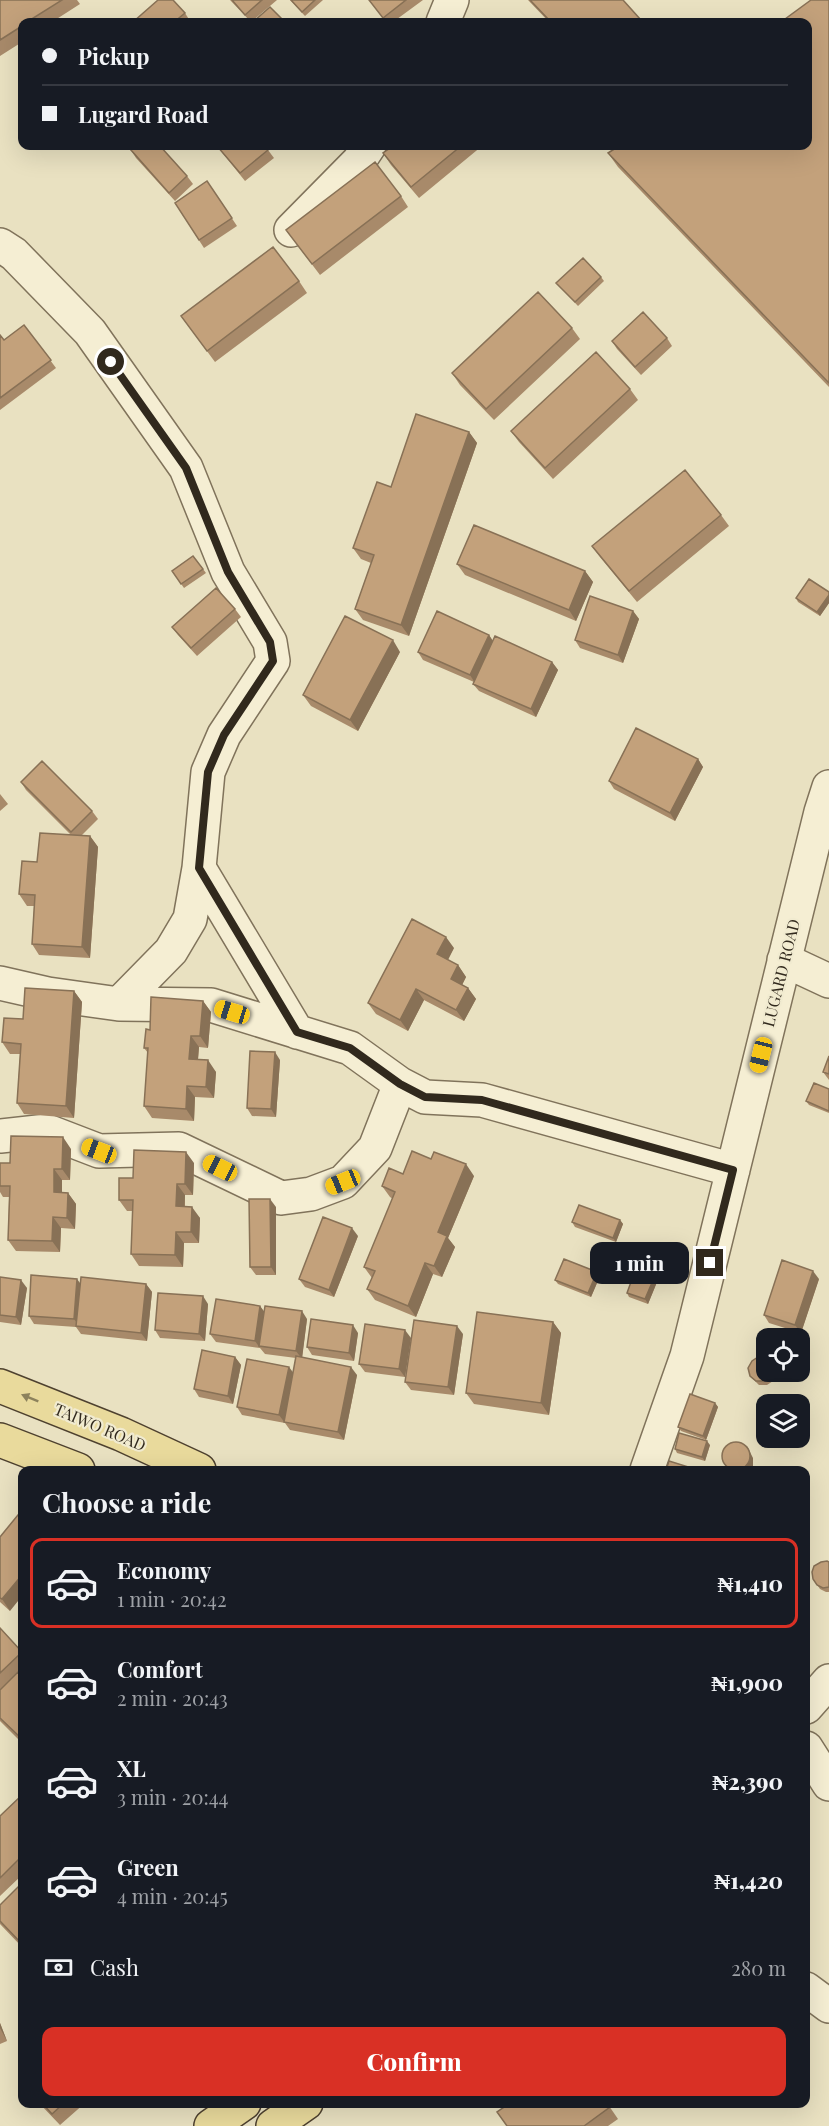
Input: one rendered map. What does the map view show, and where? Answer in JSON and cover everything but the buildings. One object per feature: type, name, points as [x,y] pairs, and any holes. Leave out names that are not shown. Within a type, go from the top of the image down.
[{"type":"main road","name":"TAIWO ROAD","points":[[0,1386],[121,1434],[190,1466]]},
{"type":"main road","points":[[0,1440],[68,1466]]},
{"type":"main road","points":[[211,2126],[237,2108]]},
{"type":"main road","points":[[273,2126],[299,2108]]},
{"type":"street","points":[[445,18],[452,0]]},
{"type":"street","points":[[291,230],[359,161],[366,150]]},
{"type":"street","points":[[0,245],[14,254],[90,332],[186,468],[228,572],[270,642],[273,661],[224,735],[208,772],[199,868],[190,919],[171,951],[119,1004]]},
{"type":"street","name":"LUGARD ROAD","points":[[647,1466],[687,1356],[829,787]]},
{"type":"street","points":[[199,868],[297,1032]]},
{"type":"street","points":[[784,960],[829,981]]},
{"type":"street","points":[[0,983],[48,994],[119,1004],[211,1005],[350,1048],[400,1084],[425,1097],[482,1100],[733,1170]]},
{"type":"street","points":[[0,1136],[47,1131],[99,1151],[179,1149],[281,1198],[311,1194],[343,1182],[375,1148],[400,1084]]},
{"type":"street","points":[[810,1702],[829,1681]]},
{"type":"street","points":[[810,1754],[829,1784]]},
{"type":"route","points":[[111,362],[186,468],[228,572],[270,642],[273,661],[224,735],[208,772],[199,868],[297,1032],[350,1048],[400,1084],[425,1097],[482,1100],[733,1170],[710,1263]]}]
